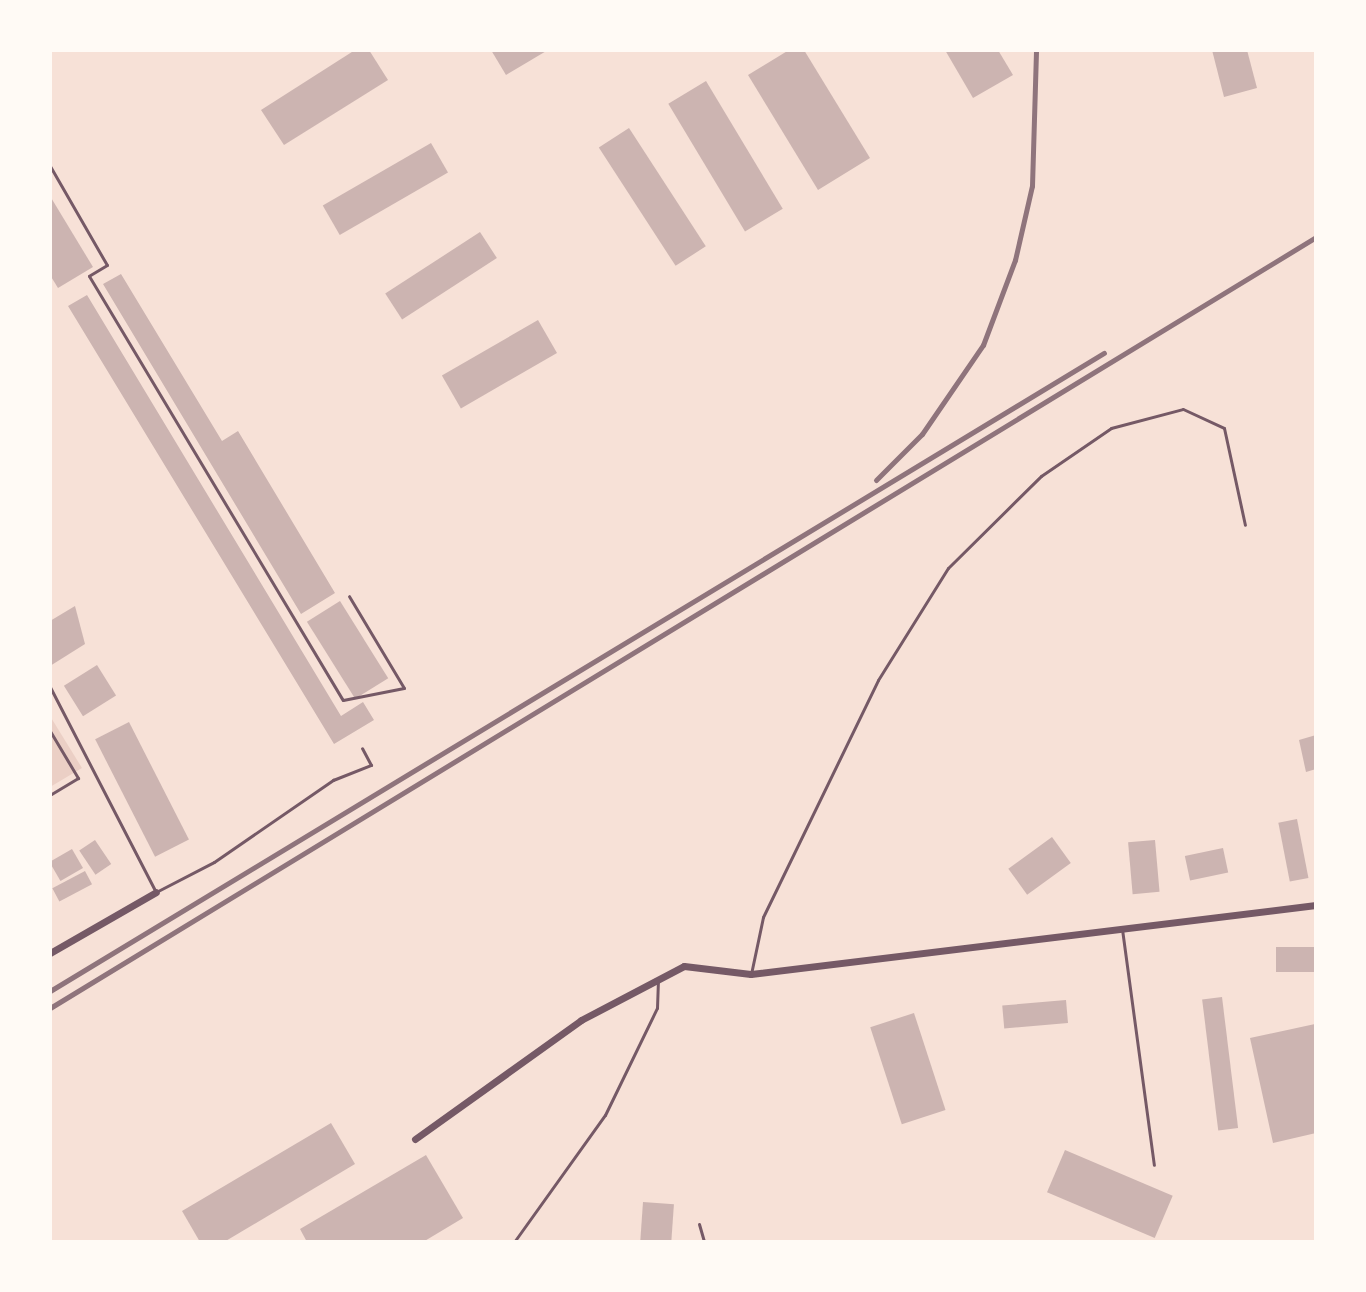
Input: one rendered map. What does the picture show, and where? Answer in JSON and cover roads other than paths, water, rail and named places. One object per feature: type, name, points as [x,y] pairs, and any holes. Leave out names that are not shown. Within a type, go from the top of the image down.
[{"type":"street","points":[[50,953],[156,892]]},
{"type":"street","points":[[415,1139],[581,1020],[658,977],[709,964],[751,974],[1316,905]]},
{"type":"lane","points":[[50,166],[107,265],[89,276],[343,700],[404,688],[349,596]]},
{"type":"lane","points":[[751,974],[763,917],[878,680],[948,568],[1041,476],[1111,428],[1183,409],[1224,428],[1245,525]]},
{"type":"lane","points":[[50,687],[156,892],[214,862],[333,780],[371,765],[362,748]]},
{"type":"lane","points":[[50,731],[78,778],[50,795]]},
{"type":"lane","points":[[1122,929],[1154,1165]]},
{"type":"lane","points":[[514,1242],[605,1115],[657,1008],[658,977]]},
{"type":"lane","points":[[699,1224],[704,1242]]},
{"type":"railway","points":[[876,480],[922,434],[983,345],[1015,260],[1032,186],[1036,50]]},
{"type":"railway","points":[[50,1008],[1316,237]]},
{"type":"railway","points":[[50,991],[1104,353]]}]
